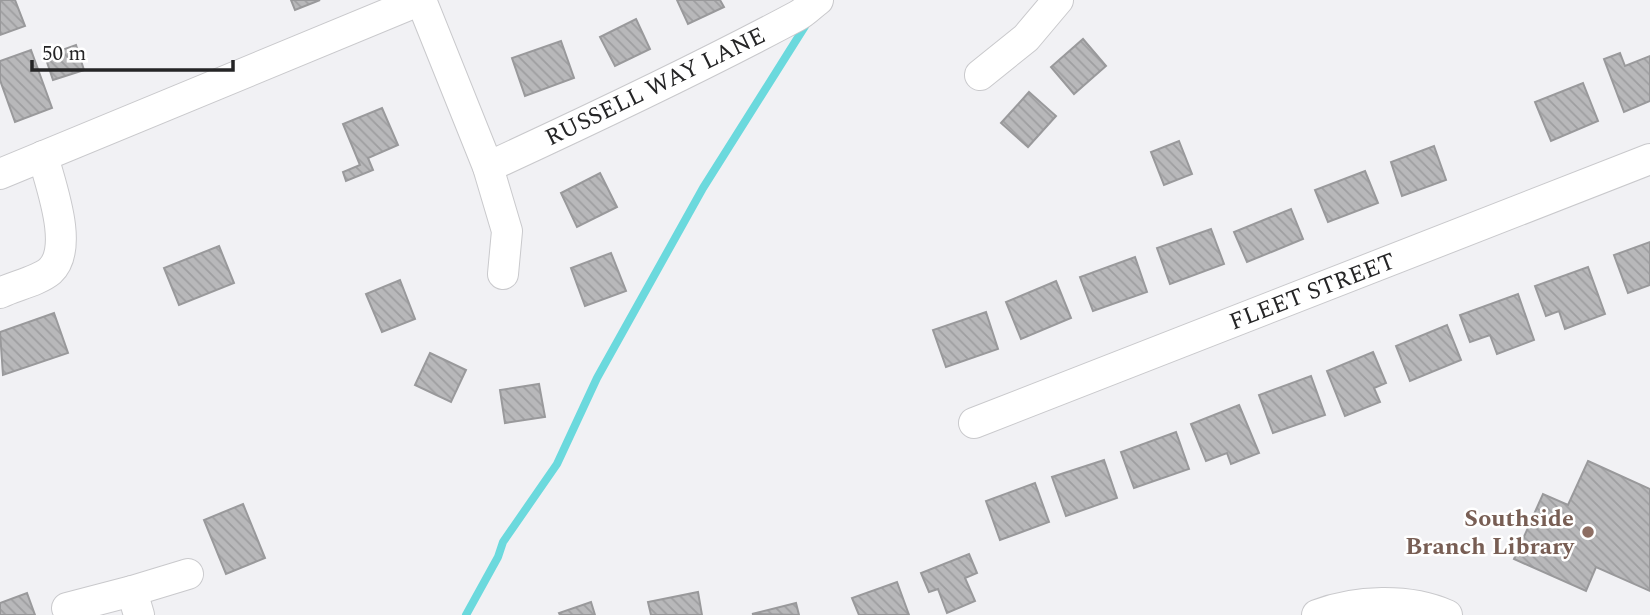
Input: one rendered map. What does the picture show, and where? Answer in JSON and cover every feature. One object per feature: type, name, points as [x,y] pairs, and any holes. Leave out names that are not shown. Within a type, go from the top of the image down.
[{"type":"street","points":[[0,174],[421,0],[488,167],[507,231],[503,274]]},
{"type":"street","name":"RUSSELL WAY LANE","points":[[488,167],[727,53],[780,23],[799,16],[818,0]]},
{"type":"street","points":[[980,75],[1027,38],[1058,0]]},
{"type":"street","points":[[0,293],[49,271],[58,258],[60,219],[43,156]]},
{"type":"street","name":"FLEET STREET","points":[[974,423],[1650,159]]},
{"type":"street","points":[[67,608],[136,603],[188,574]]},
{"type":"street","points":[[1317,615],[1340,606],[1424,604],[1447,615]]},
{"type":"building","points":[[0,0],[15,0],[25,26],[0,35]]},
{"type":"building","points":[[291,0],[320,0],[295,10]]},
{"type":"building","points":[[677,0],[720,0],[724,7],[688,24]]},
{"type":"building","points":[[636,19],[650,49],[615,66],[600,37]]},
{"type":"building","points":[[1083,39],[1106,66],[1074,94],[1051,67]]},
{"type":"building","points":[[561,41],[574,78],[525,96],[512,58]]},
{"type":"building","points":[[76,45],[84,70],[53,80],[45,56]]},
{"type":"building","points":[[31,50],[52,108],[15,122],[0,80],[0,61]]},
{"type":"building","points":[[1620,53],[1625,66],[1650,56],[1650,101],[1624,112],[1604,59]]},
{"type":"building","points":[[1583,83],[1598,121],[1551,141],[1535,102]]},
{"type":"building","points":[[1029,92],[1056,116],[1028,147],[1001,123]]},
{"type":"building","points":[[382,108],[398,145],[368,158],[373,170],[346,181],[343,172],[360,165],[343,124]]},
{"type":"building","points":[[1179,141],[1192,174],[1164,185],[1151,152]]},
{"type":"building","points":[[1434,146],[1446,180],[1402,196],[1391,162]]},
{"type":"building","points":[[1365,171],[1378,203],[1328,222],[1315,190]]},
{"type":"building","points":[[600,173],[617,207],[577,227],[561,193]]},
{"type":"building","points":[[1291,209],[1303,239],[1247,262],[1234,232]]},
{"type":"building","points":[[1211,229],[1224,264],[1170,284],[1157,248]]},
{"type":"building","points":[[1650,242],[1650,285],[1628,293],[1614,255]]},
{"type":"building","points":[[219,246],[234,283],[179,305],[164,268]]},
{"type":"building","points":[[611,253],[626,291],[585,306],[571,268]]},
{"type":"building","points":[[1135,257],[1147,292],[1093,311],[1080,277]]},
{"type":"building","points":[[1588,267],[1605,314],[1565,329],[1559,311],[1546,316],[1535,286]]},
{"type":"building","points":[[400,280],[415,319],[382,332],[366,294]]},
{"type":"building","points":[[1056,281],[1071,318],[1021,339],[1006,302]]},
{"type":"building","points":[[1518,294],[1534,340],[1497,354],[1490,335],[1470,342],[1460,315]]},
{"type":"building","points":[[986,312],[998,349],[946,367],[933,330]]},
{"type":"building","points":[[54,313],[68,353],[3,375],[0,332]]},
{"type":"building","points":[[1447,325],[1461,360],[1410,381],[1396,346]]},
{"type":"building","points":[[1373,352],[1386,383],[1374,388],[1380,402],[1345,416],[1327,371]]},
{"type":"building","points":[[430,353],[466,370],[451,402],[415,385]]},
{"type":"building","points":[[1311,376],[1325,415],[1273,433],[1259,395]]},
{"type":"building","points":[[539,384],[545,417],[505,423],[500,390]]},
{"type":"building","points":[[1239,405],[1259,453],[1231,464],[1227,453],[1206,461],[1191,424]]},
{"type":"building","points":[[1176,432],[1189,469],[1134,488],[1121,452]]},
{"type":"building","points":[[1104,460],[1117,498],[1066,516],[1052,477]]},
{"type":"building","name":"Southside Branch Library","points":[[1588,461],[1650,489],[1650,591],[1596,567],[1586,591],[1514,559],[1543,494],[1568,505]]},
{"type":"building","points":[[1035,483],[1049,522],[1000,540],[986,501]]},
{"type":"building","points":[[243,504],[265,558],[226,574],[204,520]]},
{"type":"building","points":[[969,554],[977,573],[965,578],[975,601],[947,613],[938,589],[929,592],[921,573]]},
{"type":"building","points":[[897,582],[909,615],[859,615],[852,598]]},
{"type":"building","points":[[698,592],[702,615],[651,615],[648,602]]},
{"type":"building","points":[[27,593],[35,615],[0,615],[0,603]]},
{"type":"building","points":[[591,602],[595,615],[559,613]]},
{"type":"building","points":[[796,603],[799,615],[752,614]]},
{"type":"waterway","points":[[466,615],[498,557],[503,542],[557,464],[597,378],[703,188],[807,23]]},
{"type":"place","name":"Southside Branch Library","points":[[1588,532]]}]
